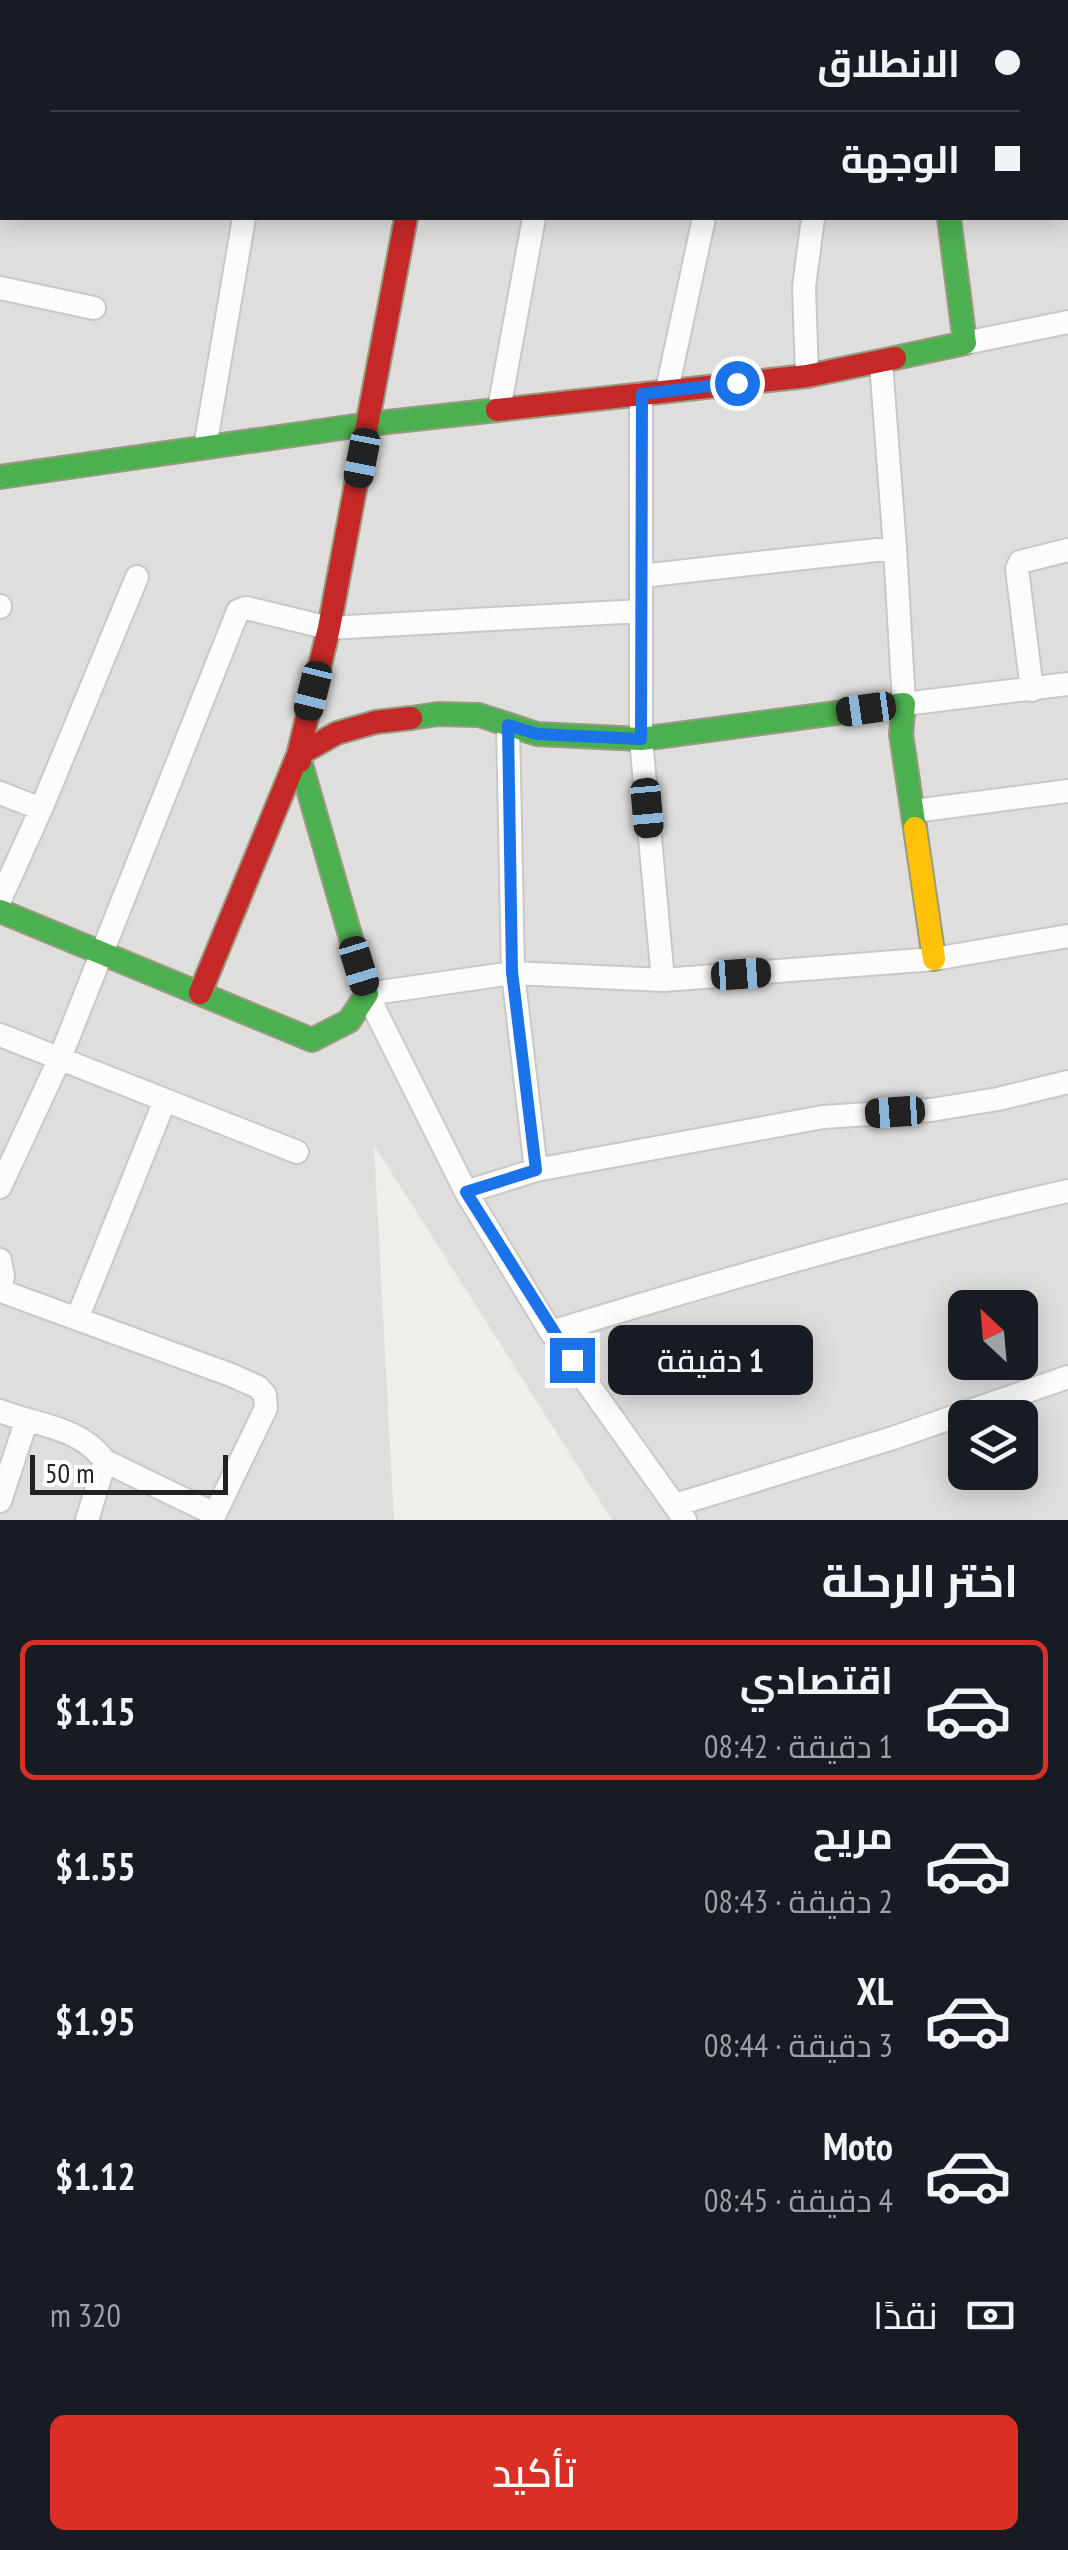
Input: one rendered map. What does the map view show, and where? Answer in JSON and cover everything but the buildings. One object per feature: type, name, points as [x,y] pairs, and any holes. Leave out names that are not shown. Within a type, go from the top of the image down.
[{"type":"street","points":[[206,447],[244,220]]},
{"type":"street","points":[[200,993],[298,755],[328,628],[406,220]]},
{"type":"street","points":[[500,409],[534,220]]},
{"type":"street","points":[[667,390],[704,220]]},
{"type":"street","points":[[807,376],[804,287],[813,220]]},
{"type":"street","points":[[949,220],[964,343]]},
{"type":"street","points":[[0,288],[94,308]]},
{"type":"street","points":[[0,477],[369,424],[807,376],[1068,322]]},
{"type":"street","points":[[881,363],[904,704],[901,734],[934,959]]},
{"type":"street","points":[[642,394],[641,739],[663,980]]},
{"type":"street","points":[[640,576],[895,548]]},
{"type":"street","points":[[1032,690],[1018,569],[1020,562],[1068,550]]},
{"type":"street","points":[[0,900],[137,577]]},
{"type":"street","points":[[0,1187],[6,1153],[60,1058],[238,611],[246,608],[328,628],[640,611]]},
{"type":"street","points":[[298,755],[337,733],[438,714],[479,715],[537,734],[641,739],[1068,684]]},
{"type":"street","points":[[508,725],[512,972],[536,1170]]},
{"type":"street","points":[[298,755],[367,994],[466,1192],[551,1332],[680,1512],[1068,1377]]},
{"type":"street","points":[[914,812],[1068,791]]},
{"type":"street","points":[[0,793],[42,808]]},
{"type":"street","points":[[0,911],[312,1040],[349,1021],[367,994],[512,972],[663,980],[934,959],[1068,936]]},
{"type":"street","points":[[0,1035],[297,1152]]},
{"type":"street","points":[[466,1192],[536,1170],[822,1117],[931,1110],[1068,1082]]},
{"type":"street","points":[[78,1319],[165,1100]]},
{"type":"street","points":[[551,1332],[715,1282],[1068,1191]]},
{"type":"street","points":[[0,1260],[0,1291],[231,1375],[258,1387],[265,1395],[266,1408],[213,1517],[105,1462],[80,1437],[0,1411]]},
{"type":"street","points":[[0,1501],[26,1422]]},
{"type":"street","points":[[87,1520],[105,1462]]},
{"type":"shaded area","points":[[0,220],[1068,220],[1068,1520],[612,1520],[374,1145],[394,1520],[0,1520]]},
{"type":"traffic: fast","points":[[895,358],[965,343],[949,220]]},
{"type":"traffic: fast","points":[[0,477],[369,424],[497,410]]},
{"type":"traffic: fast","points":[[411,718],[479,715],[537,734],[641,739],[904,704],[901,734],[915,828]]},
{"type":"traffic: fast","points":[[0,911],[312,1040],[349,1021],[367,994],[300,761]]},
{"type":"traffic: slow","points":[[915,828],[934,959]]},
{"type":"traffic: jam","points":[[300,761],[298,755],[329,628],[406,220]]},
{"type":"traffic: jam","points":[[497,410],[807,376],[895,358]]},
{"type":"traffic: jam","points":[[200,993],[298,755],[337,733],[376,722],[411,718]]},
{"type":"route","points":[[572,1360],[466,1192],[536,1170],[512,972],[508,725],[537,734],[641,739],[642,394],[737,383]]}]
